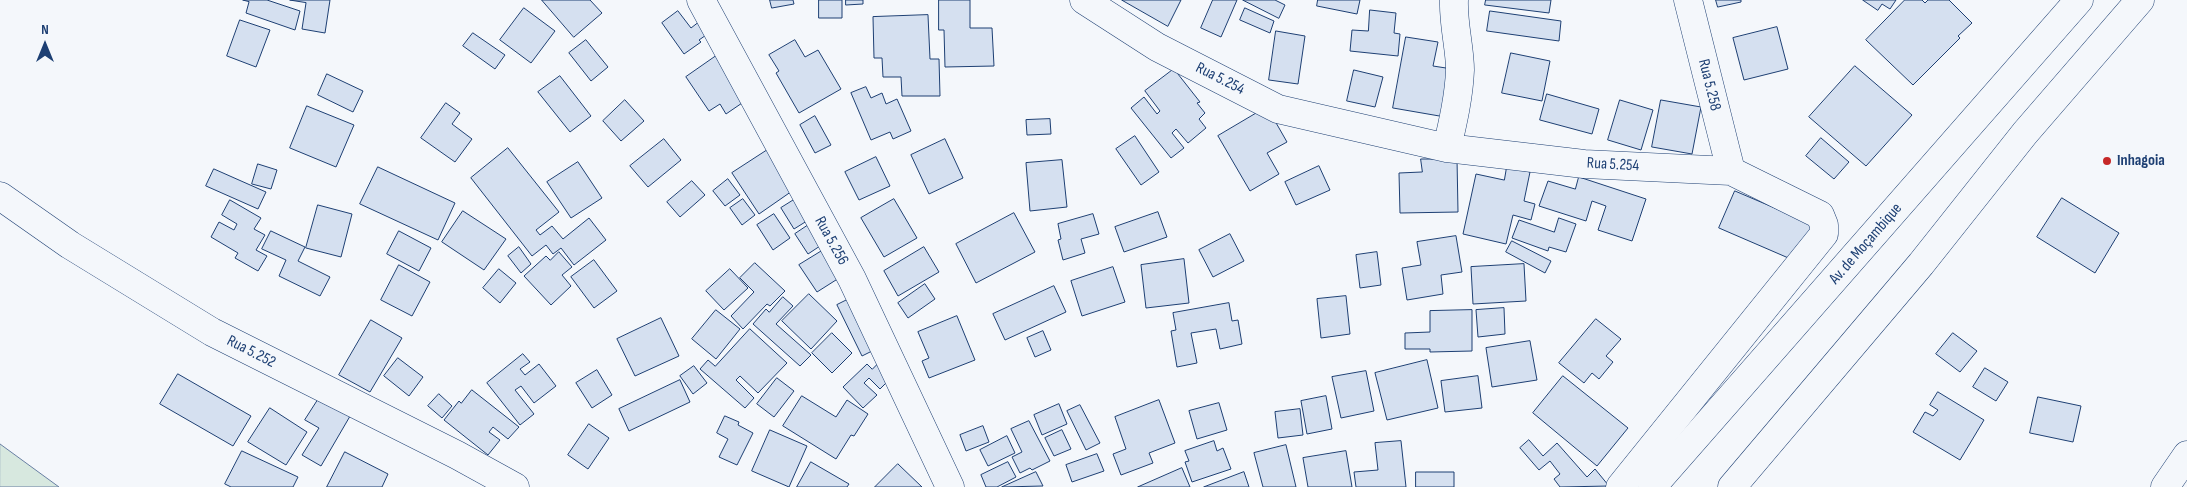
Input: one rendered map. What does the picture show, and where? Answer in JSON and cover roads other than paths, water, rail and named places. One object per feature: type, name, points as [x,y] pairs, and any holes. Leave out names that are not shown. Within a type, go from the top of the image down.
[{"type":"main road","name":"Rua 5.256","points":[[701,0],[852,279],[950,487]]},
{"type":"main road","name":"Rua 5.254","points":[[1084,0],[1157,47],[1278,109],[1447,148],[1584,164],[1731,170],[1820,215],[1824,225],[1824,234],[1620,487]]},
{"type":"main road","points":[[1447,148],[1456,108],[1460,69],[1454,0]]},
{"type":"main road","name":"Rua 5.258","points":[[1688,0],[1731,170]]},
{"type":"main road","name":"Av. de Moçambique","points":[[1652,487],[2079,0]]},
{"type":"main road","points":[[1732,487],[1921,264],[2025,133],[2140,0]]},
{"type":"main road","name":"Rua 5.252","points":[[0,196],[70,245],[212,332],[457,455],[515,487]]},
{"type":"main road","points":[[2166,487],[2187,455]]},
{"type":"place","name":"Inhagoia","points":[[2107,161]]}]
